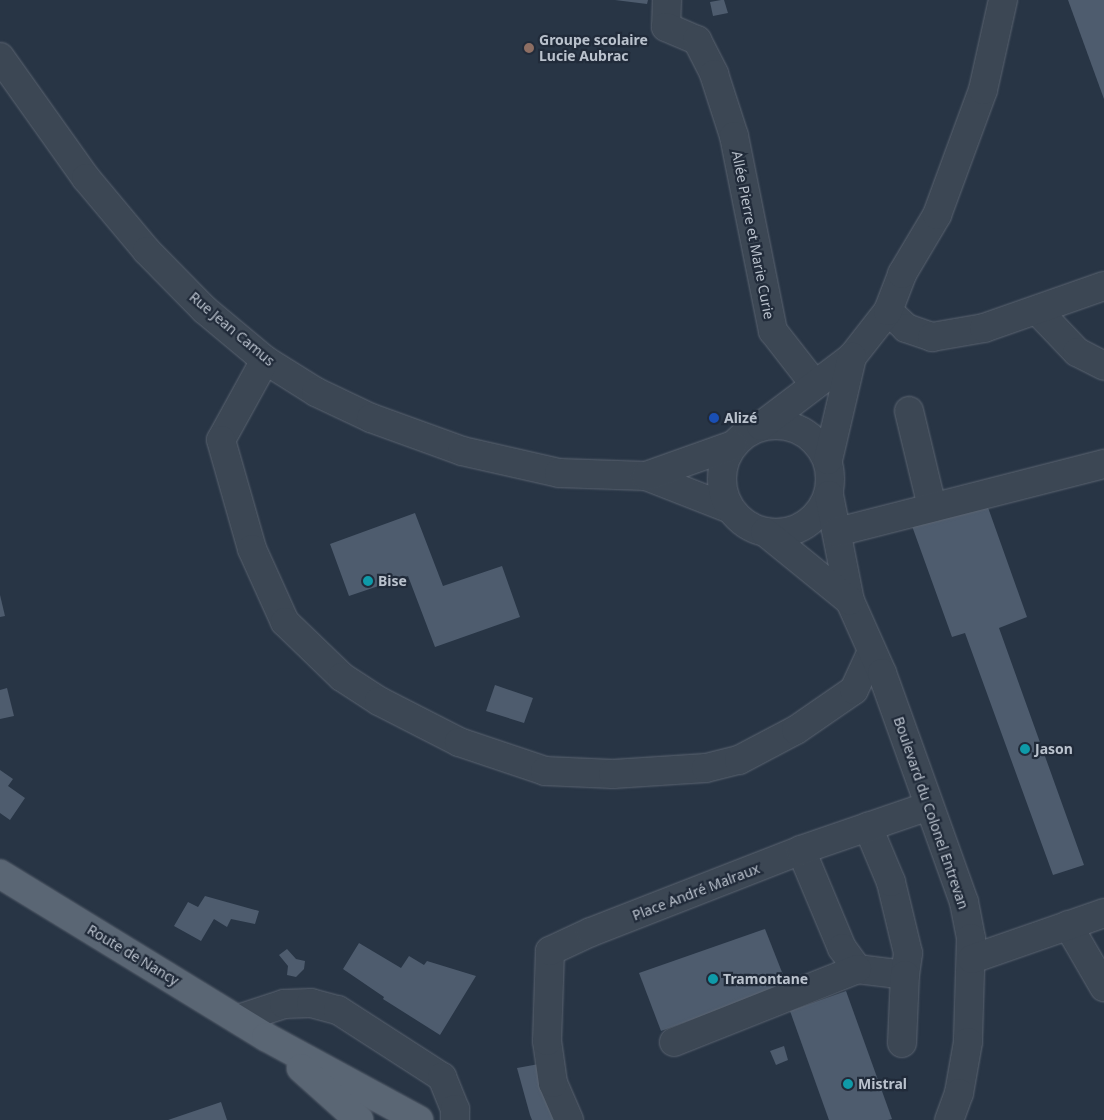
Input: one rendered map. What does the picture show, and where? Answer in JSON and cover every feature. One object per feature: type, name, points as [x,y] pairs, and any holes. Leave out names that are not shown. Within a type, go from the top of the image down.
[{"type":"main road","name":"Route de Nancy","points":[[0,874],[266,1037],[419,1120]]},
{"type":"main road","name":"Route de Nancy","points":[[266,1037],[359,1120]]},
{"type":"street","name":"Allée Pierre et Marie Curie","points":[[668,0],[666,27],[696,40],[714,74],[734,136],[772,331],[815,385]]},
{"type":"street","points":[[852,357],[828,460],[831,483],[829,495],[819,513],[804,526],[785,533],[765,532],[740,520],[730,509],[722,488],[723,466],[733,445],[746,433],[761,426],[852,357],[888,311],[902,274],[937,215],[983,90],[1003,0]]},
{"type":"street","name":"Rue Jean Camus","points":[[0,57],[86,178],[147,251],[205,310],[265,360],[316,392],[371,418],[462,451],[559,473],[646,476],[730,509]]},
{"type":"street","points":[[888,311],[906,328],[932,337],[984,328],[1104,286]]},
{"type":"street","points":[[1037,310],[1077,352],[1104,366]]},
{"type":"street","points":[[265,360],[221,440],[252,549],[285,622],[342,677],[379,701],[459,742],[546,771],[613,774],[706,768],[739,760],[796,730],[847,695],[854,690],[871,653]]},
{"type":"street","points":[[909,411],[932,507]]},
{"type":"street","points":[[761,426],[777,424],[808,434],[828,460]]},
{"type":"street","name":"Rue Jean Camus","points":[[646,476],[733,445]]},
{"type":"street","points":[[837,532],[1104,464]]},
{"type":"street","name":"Boulevard du Colonel Entrevan","points":[[829,495],[850,601],[871,653],[882,673],[964,902],[972,938],[968,1042],[959,1093],[949,1120]]},
{"type":"street","name":"Boulevard du Colonel Entrevan","points":[[765,532],[850,601]]},
{"type":"street","name":"Place André Malraux","points":[[569,1120],[553,1083],[546,1041],[550,951],[591,932],[801,850],[930,806]]},
{"type":"street","points":[[868,827],[891,882],[908,953],[905,975],[902,1043]]},
{"type":"street","points":[[801,850],[842,948],[857,968]]},
{"type":"street","points":[[972,960],[1104,912]]},
{"type":"street","points":[[1068,925],[1104,987]]},
{"type":"street","points":[[674,1042],[857,968],[905,975]]},
{"type":"street","points":[[238,1019],[284,1004],[311,1003],[338,1010],[442,1077],[455,1109],[456,1120]]},
{"type":"building","points":[[615,0],[648,0],[647,4]]},
{"type":"building","points":[[724,0],[728,13],[713,16],[710,2]]},
{"type":"building","points":[[1068,0],[1104,0],[1104,99]]},
{"type":"building","name":"Jason","points":[[985,499],[1027,617],[999,628],[1084,865],[1053,875],[965,633],[952,637],[912,526]]},
{"type":"building","name":"Bise","points":[[415,513],[443,586],[502,566],[520,617],[435,647],[408,576],[349,596],[330,544]]},
{"type":"building","points":[[0,595],[5,616],[0,617]]},
{"type":"building","points":[[495,685],[533,698],[524,723],[486,711]]},
{"type":"building","points":[[7,688],[14,716],[0,719],[0,690]]},
{"type":"building","points":[[0,770],[13,779],[8,786],[25,798],[10,820],[0,813]]},
{"type":"building","points":[[205,896],[259,911],[255,924],[231,919],[227,927],[214,919],[201,941],[174,926],[188,902],[198,907]]},
{"type":"building","name":"Tramontane","points":[[765,929],[787,985],[661,1031],[639,973]]},
{"type":"building","points":[[359,943],[401,968],[409,956],[424,965],[427,961],[476,976],[440,1035],[383,999],[384,997],[343,969]]},
{"type":"building","points":[[287,949],[296,959],[305,961],[304,969],[296,977],[287,975],[288,966],[279,955]]},
{"type":"building","name":"Mistral","points":[[846,991],[892,1119],[829,1120],[790,1011]]},
{"type":"building","points":[[784,1046],[788,1060],[776,1065],[770,1051]]},
{"type":"building","points":[[539,1064],[557,1120],[532,1120],[530,1115],[517,1068]]},
{"type":"building","points":[[221,1102],[227,1120],[168,1120]]},
{"type":"place","name":"Groupe scolaire Lucie Aubrac","points":[[529,48]]},
{"type":"place","name":"Alizé","points":[[714,418]]},
{"type":"place","name":"Bise","points":[[368,581]]},
{"type":"place","name":"Jason","points":[[1025,749]]},
{"type":"place","name":"Tramontane","points":[[713,979]]},
{"type":"place","name":"Mistral","points":[[848,1084]]}]
